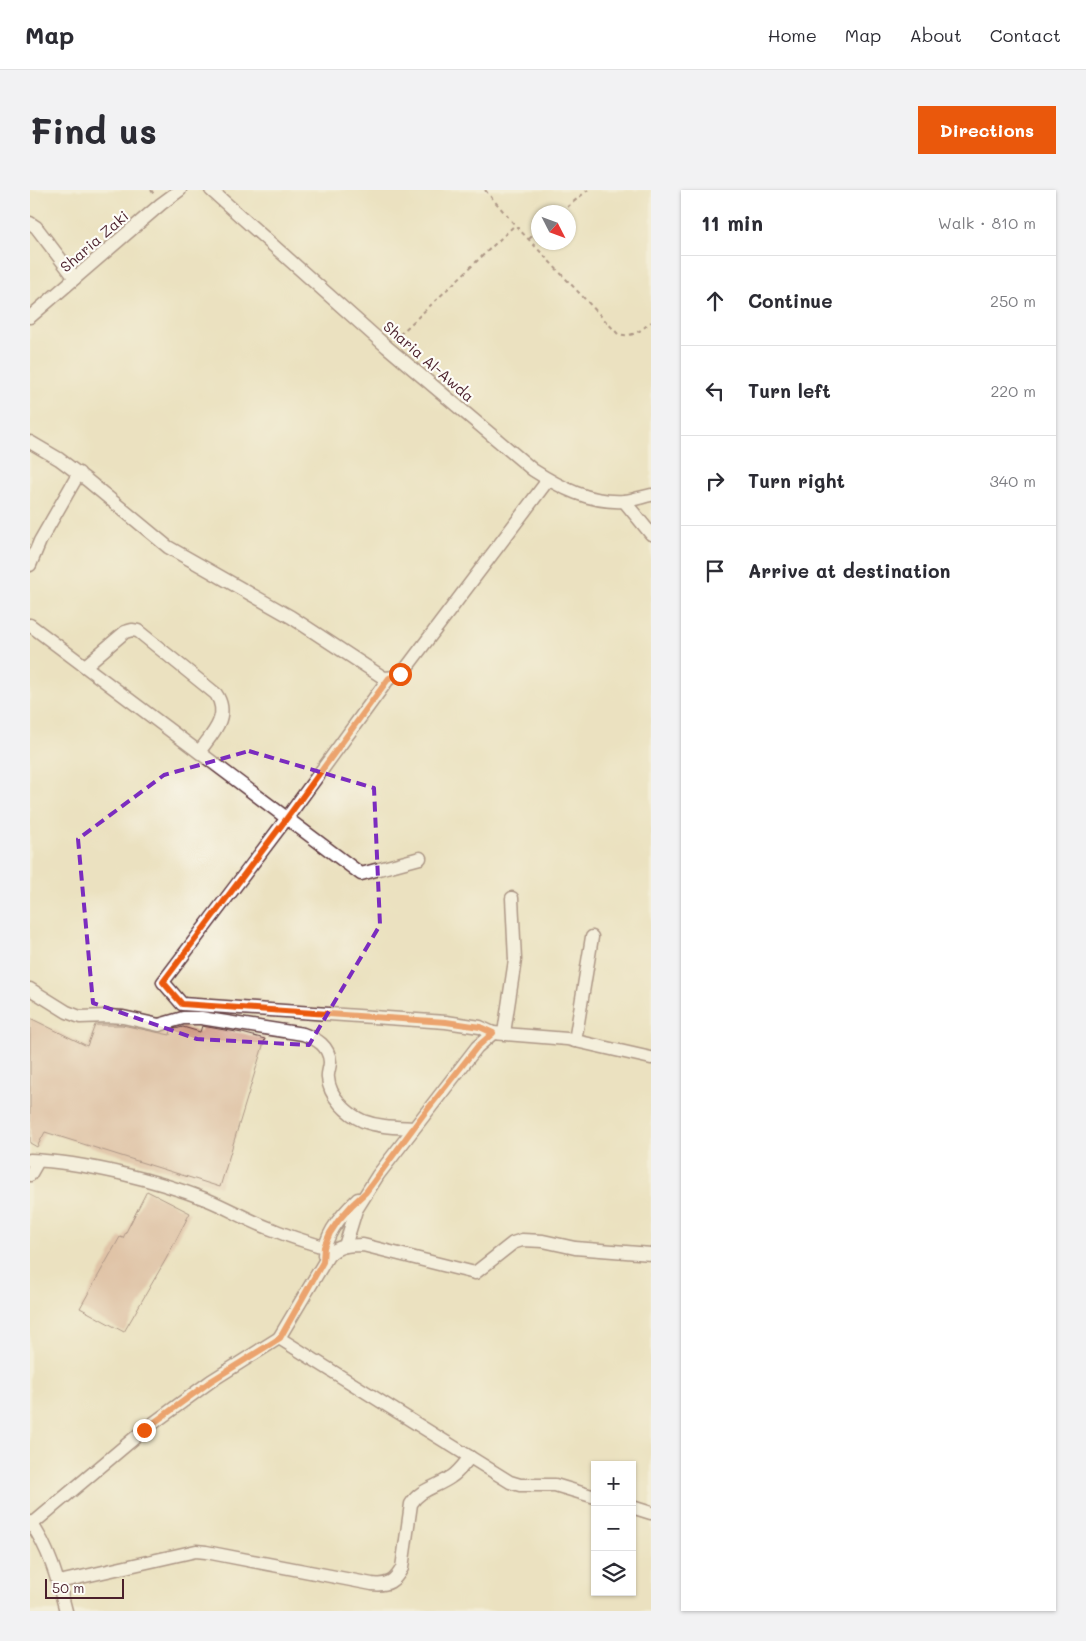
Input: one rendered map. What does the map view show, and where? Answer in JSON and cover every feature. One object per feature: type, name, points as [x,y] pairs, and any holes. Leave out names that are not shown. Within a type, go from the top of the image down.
[{"type":"street","name":"Sharia Zaki","points":[[30,317],[161,204],[180,190]]},
{"type":"street","name":"Sharia Al-Awda","points":[[212,190],[387,347],[533,470],[563,488],[593,498],[624,501],[651,495]]},
{"type":"street","points":[[30,223],[36,227],[75,278]]},
{"type":"street","points":[[30,442],[79,473],[168,547],[291,617],[377,674],[389,678]]},
{"type":"street","points":[[30,565],[40,541],[79,473]]},
{"type":"street","points":[[548,480],[407,667],[400,674],[389,678],[287,818],[163,982],[182,1004],[446,1022],[480,1027],[499,1033],[576,1041],[651,1058]]},
{"type":"street","points":[[624,501],[651,534]]},
{"type":"street","points":[[30,625],[361,874],[420,858]]},
{"type":"street","points":[[85,666],[125,632],[138,631],[216,694],[220,700],[223,708],[222,718],[199,752]]},
{"type":"street","points":[[344,1246],[356,1210],[366,1192],[413,1128],[477,1047],[499,1033],[515,960],[512,898]]},
{"type":"street","points":[[576,1041],[592,937]]},
{"type":"street","points":[[30,989],[67,1012],[80,1017],[123,1017],[160,1025],[182,1018],[201,1018],[303,1034],[316,1039],[328,1053],[330,1064],[328,1077],[332,1092],[339,1103],[361,1120],[376,1125],[413,1128]]},
{"type":"street","points":[[30,1175],[34,1161],[79,1165],[126,1175],[209,1200],[273,1230],[324,1247]]},
{"type":"street","points":[[323,1262],[324,1247],[330,1233],[352,1205],[366,1192]]},
{"type":"street","points":[[66,1611],[58,1582],[40,1538],[31,1524],[144,1430],[211,1381],[280,1338],[323,1262],[333,1251],[344,1246],[363,1245],[475,1273],[514,1243],[522,1240],[543,1241],[574,1248],[651,1254]]},
{"type":"street","points":[[280,1338],[510,1482],[520,1485],[555,1485],[591,1496]]},
{"type":"street","points":[[58,1582],[196,1552],[206,1552],[372,1584],[383,1585],[390,1583],[397,1577],[402,1568],[411,1504],[415,1497],[451,1478],[470,1457]]},
{"type":"street","points":[[636,1508],[651,1514]]},
{"type":"path","points":[[485,190],[515,225],[618,334],[631,336],[651,322]]},
{"type":"path","points":[[570,205],[588,190]]},
{"type":"path","points":[[387,347],[515,225]]},
{"type":"highlighted area","points":[[249,751],[374,788],[380,925],[309,1045],[197,1039],[93,1003],[78,839],[164,775]]},
{"type":"building","points":[[30,1018],[87,1046],[95,1025],[122,1025],[170,1035],[171,1030],[183,1027],[200,1032],[202,1026],[265,1039],[220,1187],[45,1132],[37,1147],[30,1143]]},
{"type":"building","points":[[147,1191],[190,1213],[124,1332],[80,1308],[120,1237],[123,1238]]},
{"type":"route","points":[[144,1430],[211,1381],[280,1338],[323,1262],[324,1247],[338,1221],[366,1192],[423,1115],[477,1047],[493,1033],[480,1027],[446,1022],[182,1004],[163,982],[287,818],[389,678],[400,674]]}]
